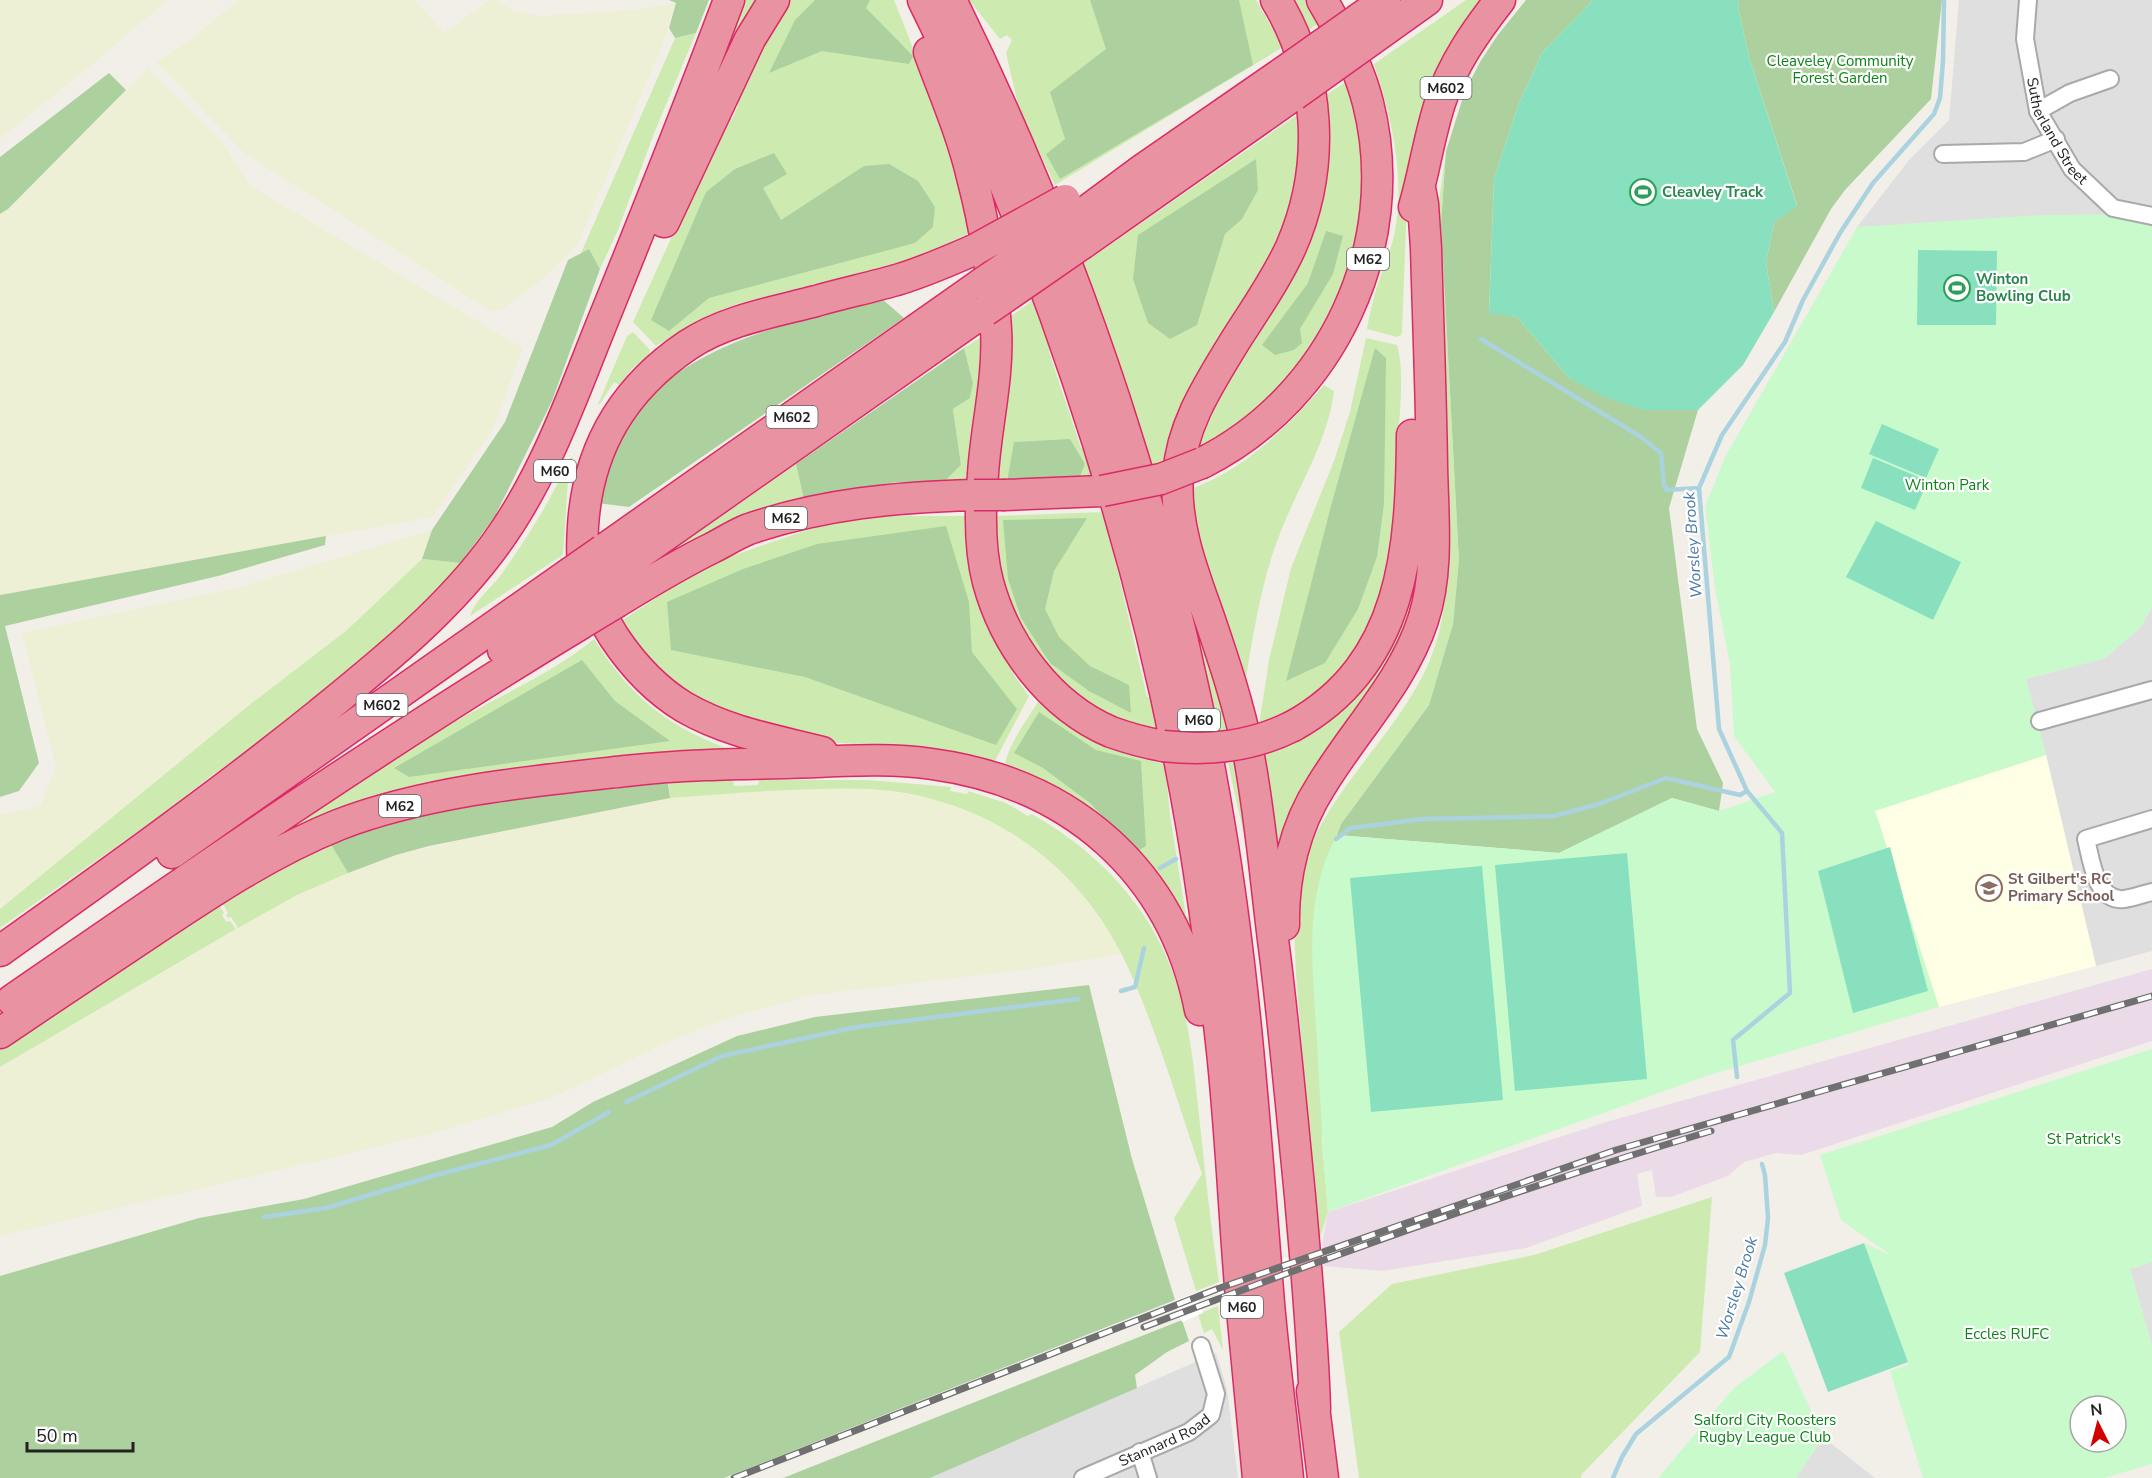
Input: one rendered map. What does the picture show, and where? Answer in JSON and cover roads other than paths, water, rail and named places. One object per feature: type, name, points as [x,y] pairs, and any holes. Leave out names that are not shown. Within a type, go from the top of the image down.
[{"type":"highway","points":[[0,951],[254,766],[340,698],[424,625],[464,584],[500,539],[529,491],[563,419],[669,157],[729,0]]},
{"type":"highway","name":"M60","points":[[193,838],[406,660],[463,605],[523,530],[567,448],[626,306],[724,92],[750,39],[774,0]]},
{"type":"highway","name":"M60","points":[[908,0],[930,54],[972,175],[994,295],[995,361],[981,501],[984,559],[988,581],[1010,639],[1034,673],[1064,703],[1095,724],[1110,731],[1163,746],[1194,749],[1224,747],[1254,741],[1293,726],[1336,694],[1362,666],[1383,632],[1399,588],[1411,497],[1414,206],[1419,188]]},
{"type":"highway","name":"M60","points":[[923,0],[971,102],[1076,372],[1104,456],[1140,584],[1171,720],[1193,838],[1221,1045],[1242,1312],[1258,1478]]},
{"type":"highway","name":"M60","points":[[951,0],[996,93],[1033,180],[1103,365],[1131,449],[1168,578],[1212,776],[1226,865],[1248,1042],[1269,1307],[1288,1478]]},
{"type":"highway","name":"M60","points":[[1276,0],[1295,40],[1311,96],[1315,135],[1312,177],[1301,220],[1286,257],[1197,405],[1182,442],[1177,479],[1179,511],[1187,550],[1234,696],[1248,753],[1285,1038],[1313,1346],[1315,1409]]},
{"type":"highway","name":"M62","points":[[575,598],[609,576],[675,566],[747,530],[799,515],[859,502],[915,496],[1102,491],[1133,486],[1161,479],[1202,463],[1245,438],[1306,381],[1337,336],[1355,296],[1370,250],[1376,181],[1371,117],[1359,75],[1322,0]]},
{"type":"highway","name":"M602","points":[[1365,29],[1385,0]]},
{"type":"highway","name":"M602","points":[[860,761],[722,726],[683,706],[665,693],[635,665],[620,645],[596,605],[584,571],[582,540],[587,487],[608,430],[631,395],[664,362],[691,343],[718,330],[745,320],[900,279],[976,249],[1073,222],[1288,84],[1365,29],[1427,0]]},
{"type":"highway","name":"M602","points":[[1419,188],[1435,118],[1449,80],[1472,37],[1500,0]]},
{"type":"highway","name":"M602","points":[[193,838],[609,576],[983,298],[1073,222],[1253,92],[1288,84]]},
{"type":"highway","name":"M60","points":[[1285,1038],[1284,908],[1288,872],[1298,836],[1319,787],[1402,665],[1423,619],[1430,588],[1433,521],[1430,393],[1426,248],[1423,204],[1419,188]]},
{"type":"highway","name":"M602","points":[[0,1009],[266,824],[575,598]]},
{"type":"highway","name":"M60","points":[[860,761],[930,763],[963,768],[992,777],[1024,789],[1078,817],[1107,839],[1161,903],[1190,967],[1212,1077],[1228,1136]]},
{"type":"highway","name":"M62","points":[[0,1033],[200,899],[269,857],[319,833],[370,814],[500,786],[586,775],[692,765],[860,761]]},
{"type":"highway","name":"M60","points":[[1212,776],[1227,814],[1251,924],[1287,1181],[1305,1348],[1323,1478]]},
{"type":"highway","points":[[0,974],[193,838]]},
{"type":"street","name":"Sutherland Street","points":[[2028,0],[2025,39],[2038,111],[2072,169],[2113,208],[2152,216]]},
{"type":"street","points":[[2038,111],[2070,93],[2110,79]]},
{"type":"street","points":[[1943,154],[2024,152],[2056,139]]},
{"type":"street","points":[[2040,721],[2152,690]]},
{"type":"street","points":[[2152,819],[2086,839],[2096,878],[2105,893],[2121,900],[2152,892]]},
{"type":"street","name":"Stannard Road","points":[[1083,1478],[1190,1432],[1211,1415],[1216,1394],[1201,1346]]},
{"type":"street","points":[[1140,1452],[1148,1478]]},
{"type":"waterway","name":"Worsley Brook","points":[[1737,1077],[1733,1040],[1790,993],[1782,833],[1747,791],[1719,729],[1699,488],[1722,435],[1785,342],[1803,300],[1840,233],[1873,183],[1934,114],[1940,98],[1944,0]]},
{"type":"waterway","points":[[1481,339],[1641,437],[1661,453],[1664,485],[1667,490],[1699,488]]},
{"type":"waterway","points":[[1336,839],[1351,828],[1423,819],[1554,816],[1599,804],[1666,778],[1740,795],[1747,791]]},
{"type":"waterway","points":[[1160,868],[1176,859]]},
{"type":"waterway","points":[[1121,991],[1135,987],[1144,948]]},
{"type":"waterway","points":[[626,1102],[722,1056],[857,1027],[1078,999]]},
{"type":"waterway","points":[[264,1217],[326,1208],[436,1175],[551,1145],[609,1112]]},
{"type":"waterway","name":"Worsley Brook","points":[[1613,1478],[1636,1434],[1729,1357],[1749,1302],[1765,1245],[1768,1218],[1762,1164]]},
{"type":"railway","points":[[734,1478],[1217,1289],[1616,1150],[2152,996]]},
{"type":"railway","points":[[1144,1327],[1425,1224],[1711,1131]]},
{"type":"place","name":"Cleavley Track","points":[[1643,192]]},
{"type":"place","name":"Winton Bowling Club","points":[[1957,288]]},
{"type":"place","name":"St Gilbert's RC Primary School","points":[[1989,888]]},
{"type":"park label","name":"Cleaveley Community Forest Garden","points":[[1840,70]]},
{"type":"park label","name":"Winton Park","points":[[1947,485]]},
{"type":"park label","name":"St Patrick's","points":[[2084,1139]]},
{"type":"park label","name":"Eccles RUFC","points":[[2007,1334]]},
{"type":"park label","name":"Salford City Roosters Rugby League Club","points":[[1765,1428]]}]
